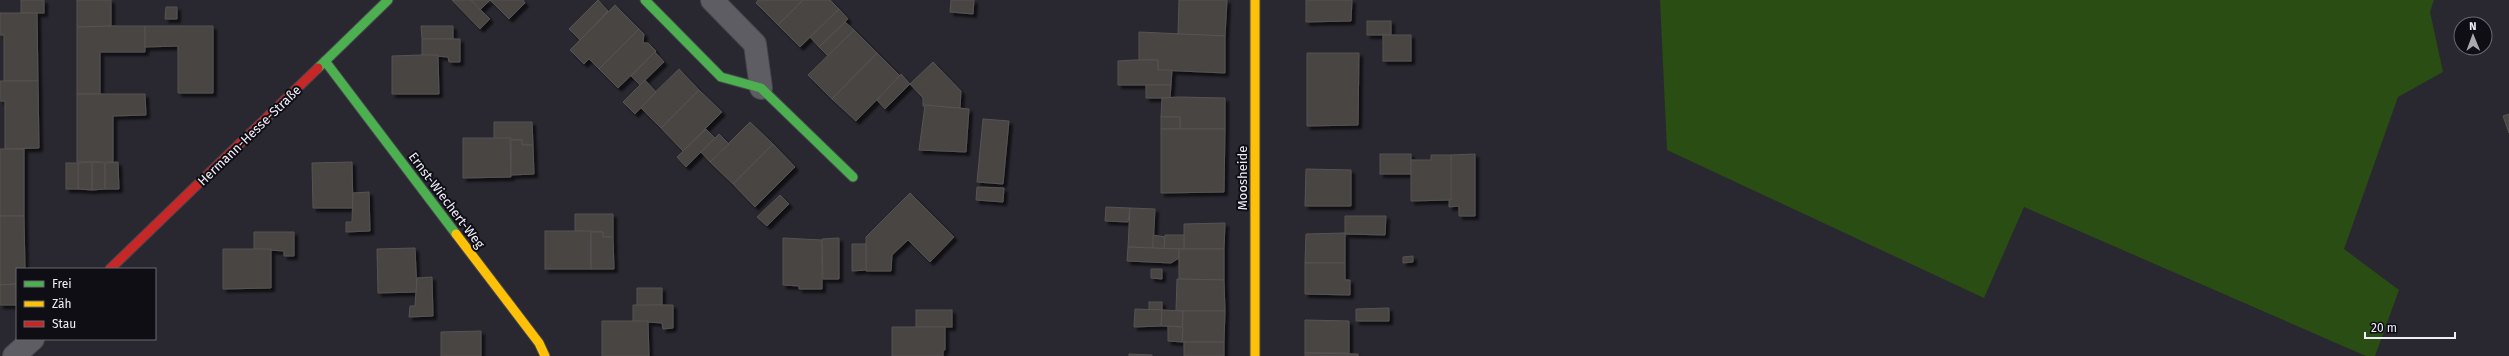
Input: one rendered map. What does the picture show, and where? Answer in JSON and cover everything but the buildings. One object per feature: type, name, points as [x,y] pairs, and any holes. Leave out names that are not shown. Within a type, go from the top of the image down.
[{"type":"street","name":"Hermann-Hesse-Straße","points":[[111,268],[388,0]]},
{"type":"street","points":[[645,0],[721,77],[762,88],[853,177]]},
{"type":"street","points":[[712,0],[755,44],[762,88]]},
{"type":"street","name":"Moosheide","points":[[1254,0],[1255,356]]},
{"type":"street","name":"Ernst-Wiechert-Weg","points":[[325,62],[540,343],[545,356]]},
{"type":"street","points":[[14,356],[32,340]]},
{"type":"green space","points":[[1660,0],[2434,0],[2430,12],[2443,72],[2398,97],[2344,249],[2399,290],[2375,356],[2366,356],[2024,207],[1984,298],[1667,150]]},
{"type":"traffic: fast","points":[[318,68],[388,0]]},
{"type":"traffic: fast","points":[[645,0],[721,77],[761,88],[853,177]]},
{"type":"traffic: fast","points":[[325,61],[456,234]]},
{"type":"traffic: slow","points":[[1255,0],[1255,356]]},
{"type":"traffic: slow","points":[[456,234],[539,343],[545,356]]},
{"type":"traffic: jam","points":[[111,268],[318,68]]}]
